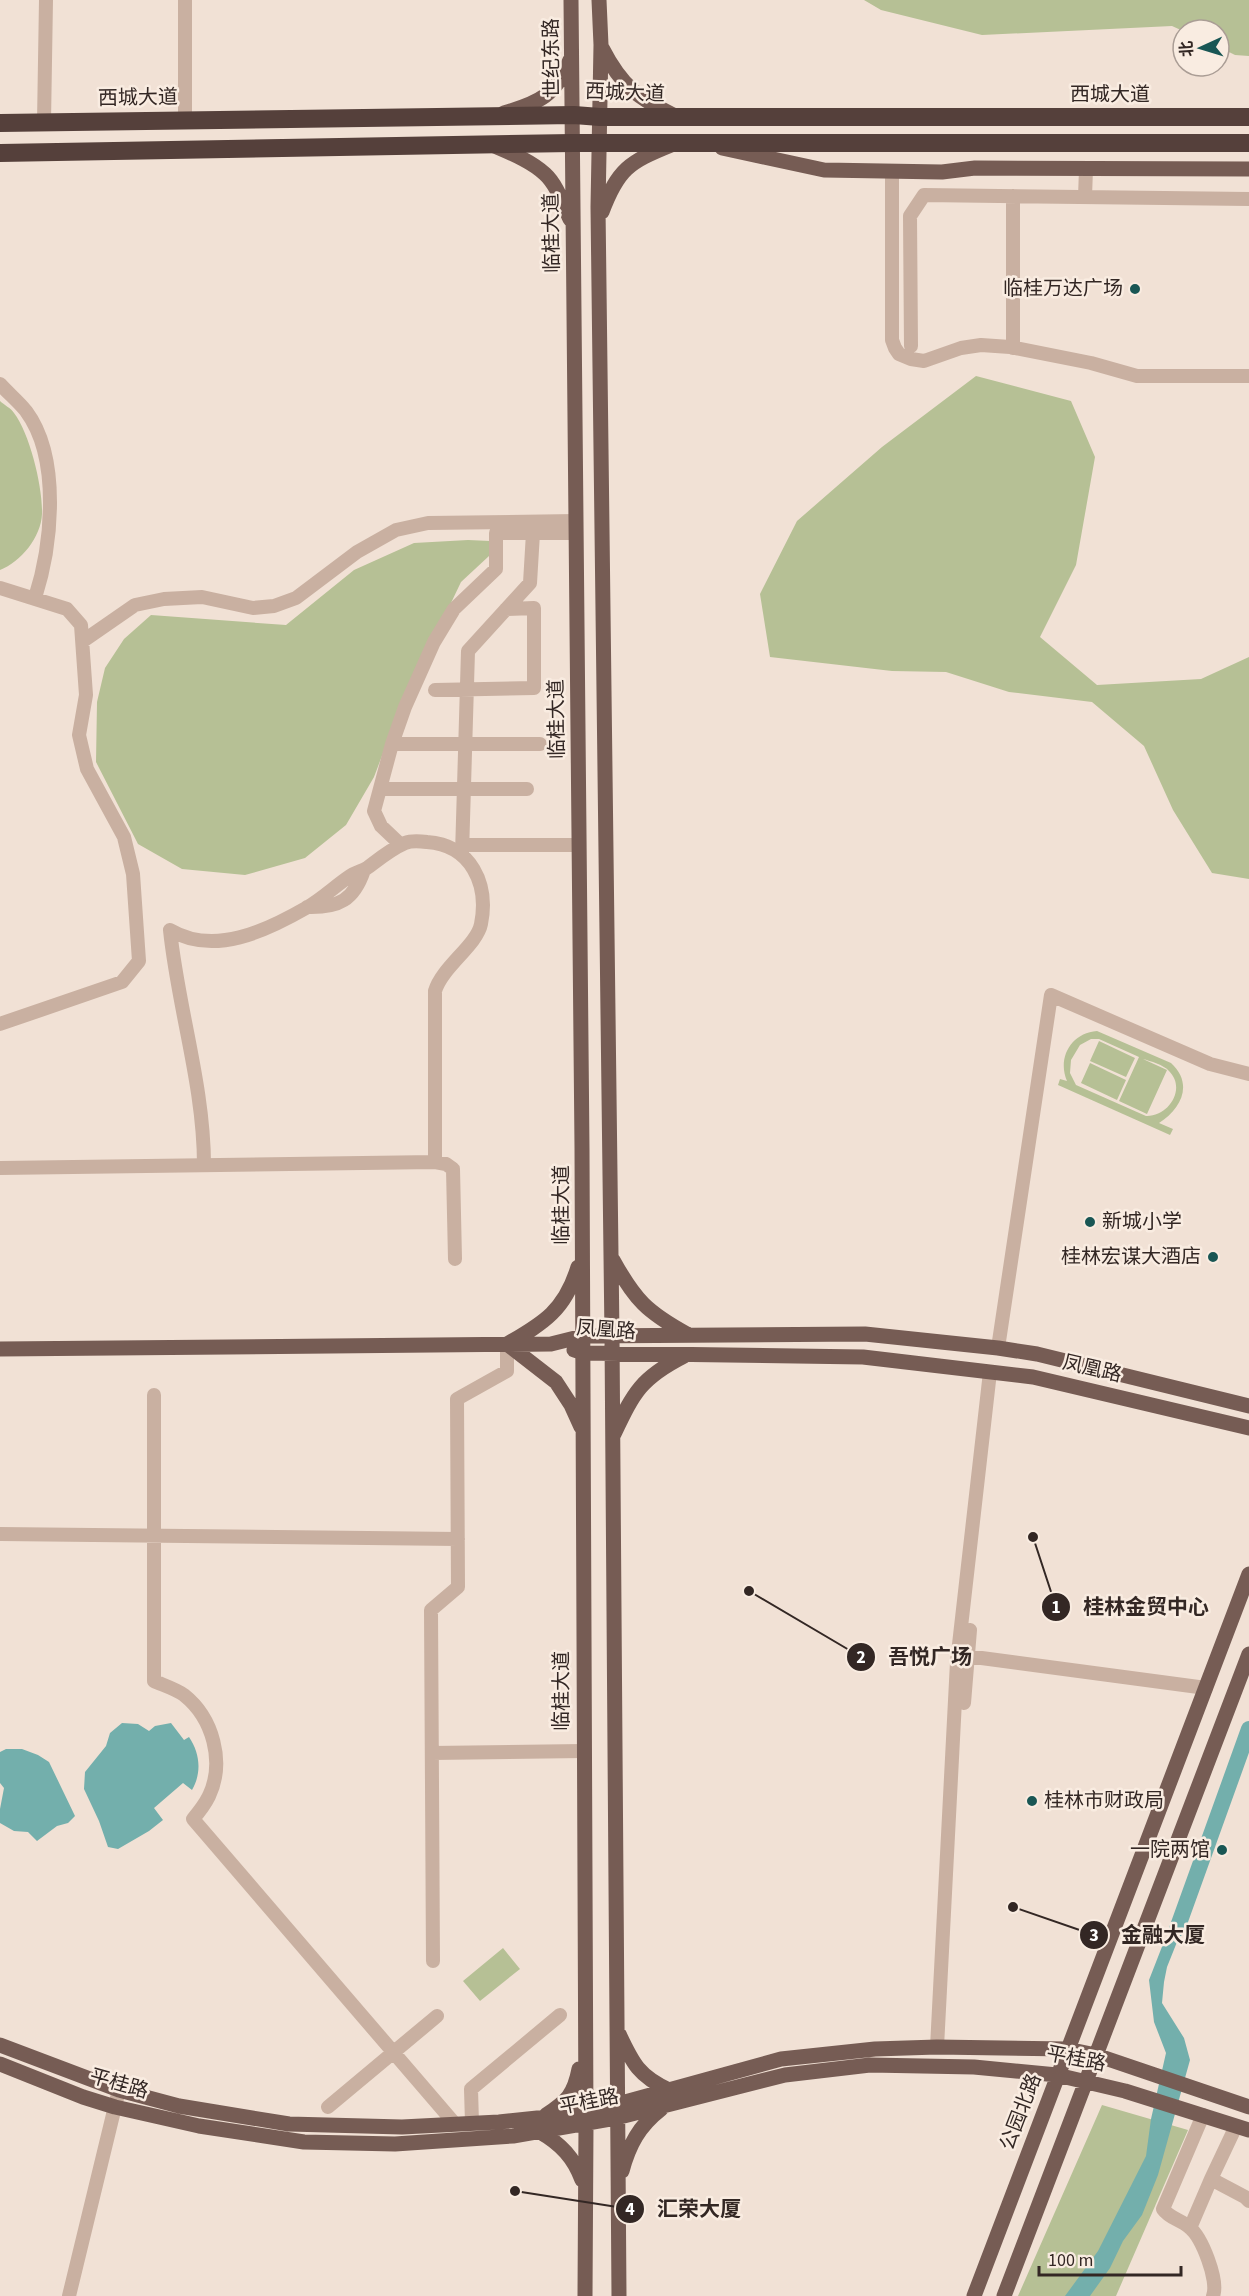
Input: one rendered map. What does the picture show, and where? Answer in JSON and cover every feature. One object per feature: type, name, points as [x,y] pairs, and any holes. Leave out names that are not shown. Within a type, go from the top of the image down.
[{"type":"highway","name":"西城大道","points":[[0,123],[574,114],[600,117],[1249,117]]},
{"type":"highway","points":[[0,153],[572,143],[1249,142]]},
{"type":"main road","name":"世纪东路","points":[[571,0],[574,114]]},
{"type":"main road","points":[[599,0],[601,45],[598,224],[612,1336],[619,2296]]},
{"type":"main road","points":[[601,45],[614,71],[627,86],[649,103],[677,117]]},
{"type":"main road","points":[[494,116],[548,96],[564,75],[573,55]]},
{"type":"main road","name":"临桂大道","points":[[574,114],[572,143],[583,1251],[585,2296]]},
{"type":"main road","points":[[598,224],[615,180],[632,162],[676,143]]},
{"type":"main road","points":[[701,143],[825,170],[1249,169]]},
{"type":"main road","points":[[490,144],[519,158],[544,174],[559,194],[573,225]]},
{"type":"main road","points":[[507,1344],[544,1320],[565,1301],[583,1251]]},
{"type":"main road","points":[[611,1255],[628,1288],[641,1304],[662,1320],[690,1336]]},
{"type":"main road","name":"凤凰路","points":[[551,1344],[583,1336],[865,1334],[1037,1354],[1248,1405]]},
{"type":"main road","points":[[507,1344],[555,1382],[571,1405],[583,1433]]},
{"type":"main road","points":[[0,1349],[551,1344]]},
{"type":"main road","name":"凤凰路","points":[[551,1344],[583,1353],[864,1357],[1033,1377],[1246,1429]]},
{"type":"main road","points":[[612,1437],[631,1400],[648,1378],[687,1354]]},
{"type":"main road","name":"公园北路","points":[[974,2296],[1249,1574]]},
{"type":"main road","points":[[1004,2296],[1249,1654]]},
{"type":"main road","points":[[616,2028],[638,2069],[651,2082],[669,2090]]},
{"type":"main road","points":[[585,2039],[576,2084],[570,2096],[541,2125],[566,2150],[575,2163],[585,2192]]},
{"type":"main road","name":"平桂路","points":[[0,2046],[119,2090],[180,2106],[289,2124],[402,2127],[472,2123],[541,2125],[665,2106],[785,2075],[870,2065],[974,2067],[1057,2074],[1125,2091],[1242,2128]]},
{"type":"main road","name":"平桂路","points":[[617,2112],[669,2090],[781,2059],[875,2049],[941,2047],[1067,2049],[1096,2055],[1249,2107]]},
{"type":"main road","name":"平桂路","points":[[0,2064],[83,2097],[115,2107],[199,2126],[304,2142],[394,2144],[513,2136],[541,2125]]},
{"type":"main road","points":[[617,2185],[628,2150],[638,2131],[665,2106]]},
{"type":"street","points":[[44,122],[46,0]]},
{"type":"street","points":[[185,0],[185,120]]},
{"type":"street","points":[[1085,197],[1086,169]]},
{"type":"street","points":[[892,171],[892,340],[895,348],[905,357],[925,361],[961,348],[974,346],[1013,348],[1091,363],[1137,376],[1249,376]]},
{"type":"street","points":[[911,346],[910,216],[924,195],[924,171]]},
{"type":"street","points":[[924,195],[1249,199]]},
{"type":"street","points":[[1013,196],[1013,348]]},
{"type":"street","points":[[0,384],[26,411],[43,444],[48,471],[51,502],[44,571],[35,598]]},
{"type":"street","points":[[83,640],[135,605],[164,599],[202,597],[253,608],[274,606],[296,598],[357,552],[396,530],[428,523],[576,527]]},
{"type":"street","points":[[401,845],[376,818],[374,811],[392,744],[405,707],[448,617],[463,599],[496,569],[496,533],[533,533],[576,527]]},
{"type":"street","points":[[435,1162],[435,991],[441,976],[481,928],[482,921],[481,890],[473,867],[463,850],[468,651],[530,583],[533,533]]},
{"type":"street","points":[[0,588],[67,609],[81,625],[86,694],[79,735],[87,768],[124,837],[133,874],[139,961],[122,982],[0,1024]]},
{"type":"street","points":[[435,690],[534,688],[534,608],[506,609]]},
{"type":"street","points":[[392,744],[540,744]]},
{"type":"street","points":[[381,789],[527,789]]},
{"type":"street","points":[[204,1165],[204,1139],[173,964],[170,930],[181,937],[194,940],[233,940],[307,907],[321,908],[335,904],[348,897],[358,887],[364,870],[401,845],[417,841],[437,843],[463,850],[579,845]]},
{"type":"street","points":[[998,1348],[1052,995],[1210,1064],[1249,1074]]},
{"type":"street","points":[[0,1168],[435,1162],[446,1164],[453,1170],[455,1259]]},
{"type":"street","points":[[433,1961],[431,1610],[458,1587],[457,1399],[507,1371],[507,1344]]},
{"type":"street","points":[[941,2047],[953,1876],[962,1659],[994,1373]]},
{"type":"street","points":[[154,1395],[154,1682],[182,1694],[192,1703],[212,1734],[216,1753],[217,1770],[209,1798],[193,1819],[455,2124]]},
{"type":"street","points":[[0,1534],[458,1539]]},
{"type":"street","points":[[962,1659],[1205,1691]]},
{"type":"street","points":[[432,1753],[583,1751]]},
{"type":"street","points":[[472,2123],[471,2089],[560,2015]]},
{"type":"street","points":[[328,2107],[437,2016]]},
{"type":"street","points":[[69,2296],[119,2090]]},
{"type":"street","points":[[1195,2113],[1163,2208],[1166,2214],[1190,2228],[1199,2237],[1216,2289],[1213,2296]]},
{"type":"street","points":[[1190,2228],[1211,2179],[1242,2128]]},
{"type":"street","points":[[1211,2179],[1249,2201]]},
{"type":"green space","points":[[864,0],[1249,0],[1249,56],[1231,53],[1231,18],[1171,18],[1171,26],[982,35],[881,10]]},
{"type":"green space","points":[[976,376],[1071,401],[1095,457],[1076,565],[1040,637],[1097,685],[1201,679],[1249,657],[1249,879],[1212,873],[1173,810],[1144,746],[1092,702],[1009,692],[946,672],[892,671],[770,657],[760,594],[797,521],[882,447]]},
{"type":"green space","points":[[0,401],[13,411],[30,447],[38,476],[42,514],[38,531],[28,548],[15,561],[0,570]]},
{"type":"green space","points":[[490,541],[489,556],[461,582],[397,716],[374,777],[346,825],[305,858],[245,875],[182,869],[138,844],[96,762],[97,702],[105,668],[124,639],[151,615],[286,625],[354,570],[414,543]]},
{"type":"green space","points":[[1097,1031],[1171,1063],[1178,1071],[1182,1079],[1182,1096],[1173,1111],[1159,1123],[1173,1129],[1170,1135],[1058,1085],[1060,1079],[1067,1081],[1064,1064],[1068,1048],[1080,1036]],"holes":[[[1091,1039],[1099,1039],[1139,1057],[1119,1101],[1147,1114],[1167,1070],[1143,1059],[1164,1067],[1169,1071],[1174,1078],[1175,1093],[1168,1107],[1154,1115],[1146,1116],[1076,1085],[1070,1073],[1071,1060],[1080,1045]]]},
{"type":"green space","points":[[1099,1041],[1135,1058],[1126,1077],[1090,1061]]},
{"type":"green space","points":[[1090,1063],[1126,1080],[1117,1100],[1081,1083]]},
{"type":"green space","points":[[503,1948],[520,1969],[480,2001],[463,1981]]},
{"type":"green space","points":[[1102,2105],[1188,2130],[1116,2296],[1018,2296]]},
{"type":"water","points":[[122,1723],[138,1724],[149,1731],[155,1726],[171,1723],[184,1740],[189,1737],[193,1743],[198,1770],[192,1790],[183,1783],[154,1808],[163,1820],[118,1849],[108,1847],[84,1789],[85,1772],[106,1746],[110,1733]]},
{"type":"water","points":[[6,1749],[22,1749],[49,1762],[75,1816],[68,1823],[57,1826],[37,1841],[28,1832],[14,1831],[0,1823],[4,1788],[0,1783],[0,1752]]},
{"type":"water","points":[[1177,1929],[1177,1942],[1167,1967],[1162,2003],[1184,2038],[1190,2060],[1158,2175],[1142,2215],[1123,2241],[1110,2268],[1090,2296],[1065,2296],[1098,2251],[1146,2156],[1151,2119],[1166,2053],[1154,2022],[1149,1980],[1165,1939]]},
{"type":"waterway","points":[[1177,1929],[1249,1729]]},
{"type":"place","name":"临桂万达广场","points":[[1135,289]]},
{"type":"place","name":"新城小学","points":[[1090,1222]]},
{"type":"place","name":"桂林宏谋大酒店","points":[[1213,1257]]},
{"type":"place","name":"桂林金贸中心","points":[[1033,1537]]},
{"type":"place","name":"吾悦广场","points":[[749,1591]]},
{"type":"place","name":"桂林市财政局","points":[[1032,1801]]},
{"type":"place","name":"一院两馆","points":[[1222,1850]]},
{"type":"place","name":"金融大厦","points":[[1013,1907]]},
{"type":"place","name":"汇荣大厦","points":[[515,2191]]}]
